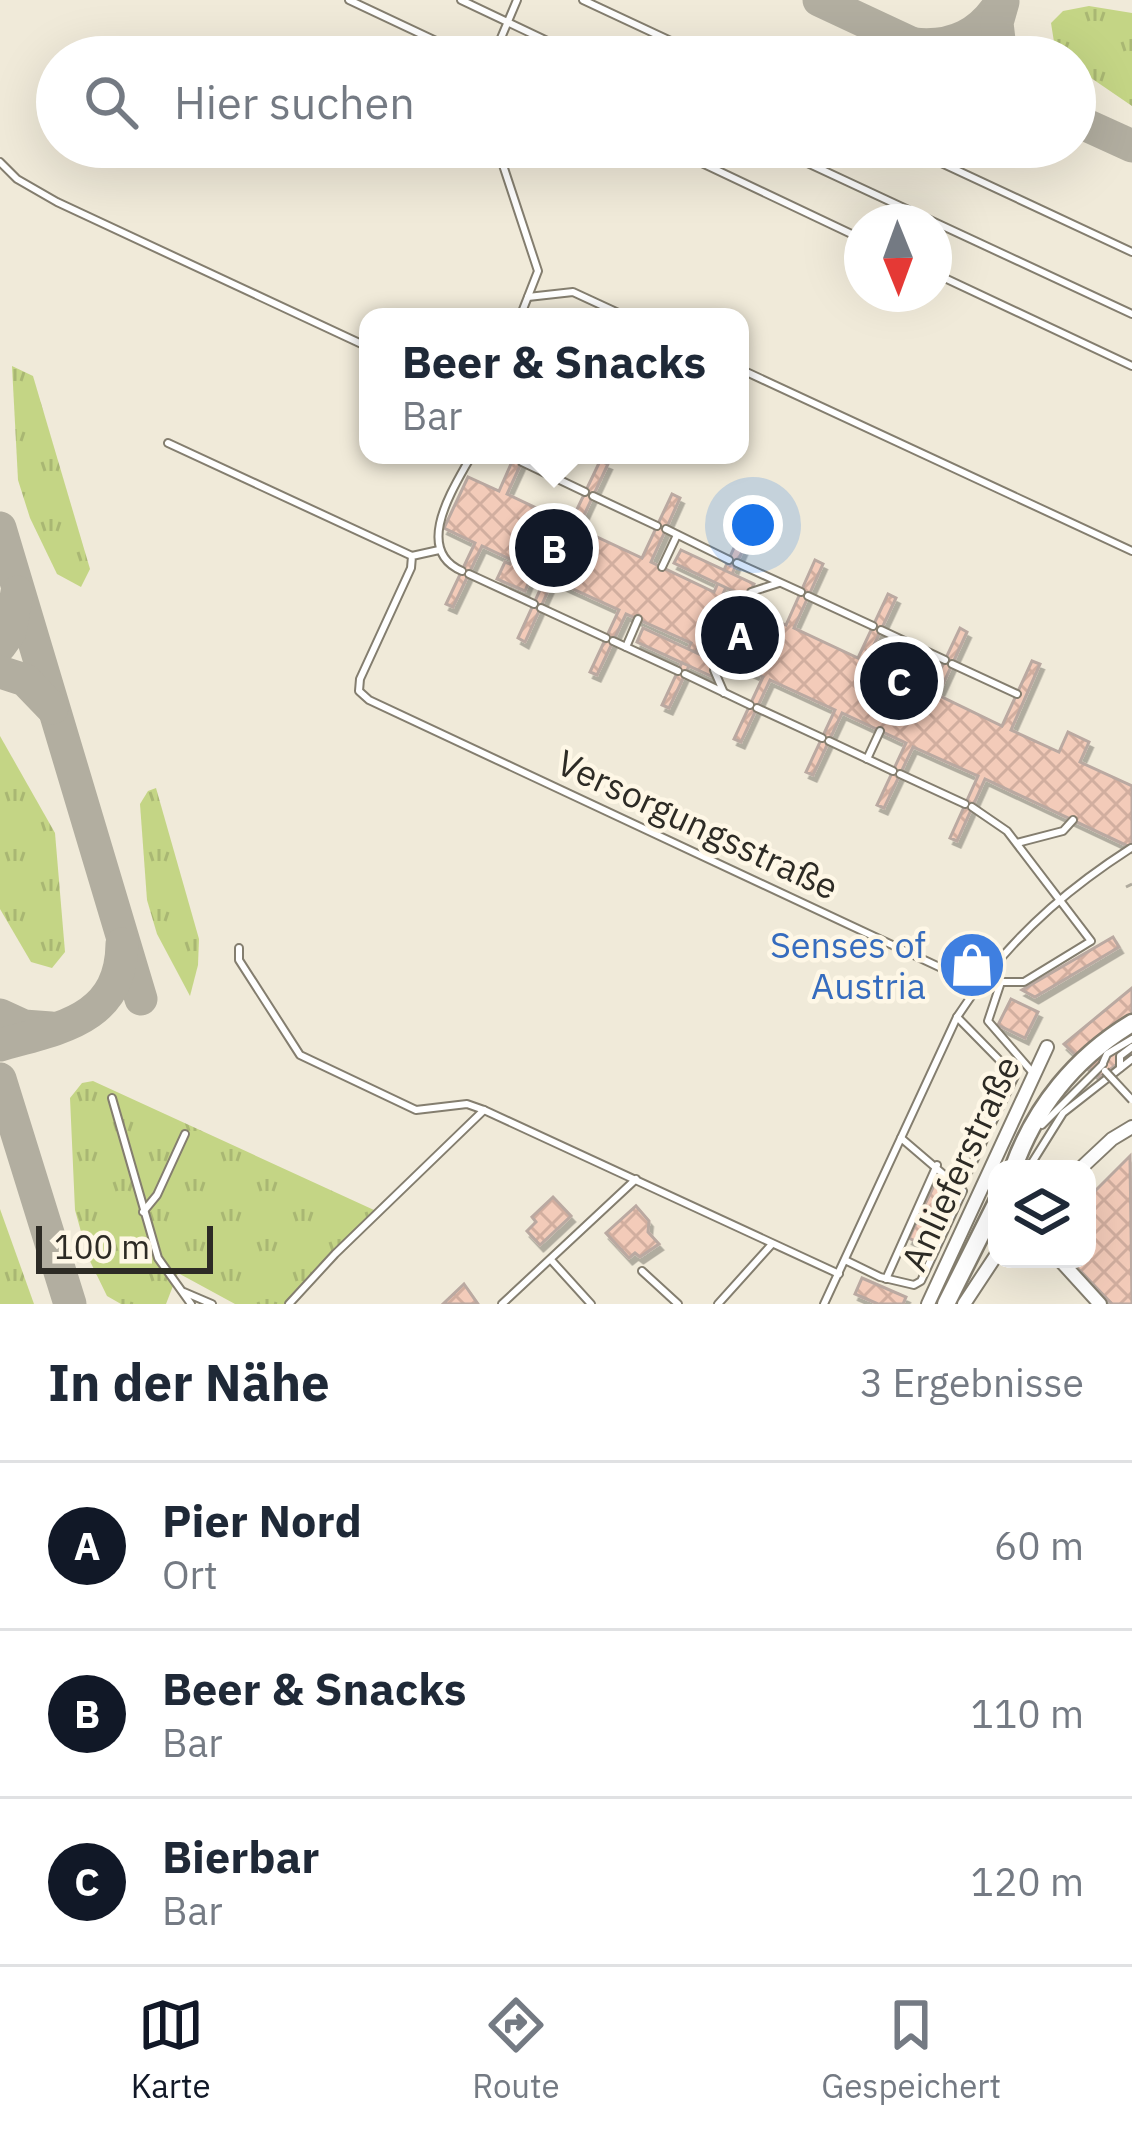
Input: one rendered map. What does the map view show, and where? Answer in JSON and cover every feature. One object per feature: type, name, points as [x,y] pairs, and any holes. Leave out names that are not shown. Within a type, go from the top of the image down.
[{"type":"street","points":[[1020,1160],[1030,1127],[1055,1090],[1094,1049],[1132,1023]]},
{"type":"street","name":"Anlieferstraße","points":[[928,1304],[1047,1047]]},
{"type":"street","points":[[1090,1160],[1132,1127]]},
{"type":"street","points":[[946,1304],[988,1220]]},
{"type":"street","points":[[964,1304],[988,1268]]},
{"type":"street","points":[[1067,1268],[1100,1304]]},
{"type":"lane","points":[[349,0],[425,36]]},
{"type":"lane","points":[[460,0],[536,36]]},
{"type":"lane","points":[[501,36],[517,0]]},
{"type":"lane","points":[[583,0],[660,36]]},
{"type":"lane","points":[[0,162],[17,179],[57,202],[359,343]]},
{"type":"lane","points":[[505,168],[538,271],[524,308]]},
{"type":"lane","points":[[712,168],[844,230]]},
{"type":"lane","points":[[818,168],[1132,314]]},
{"type":"lane","points":[[952,168],[1132,252]]},
{"type":"lane","points":[[952,282],[1132,367]]},
{"type":"lane","points":[[529,297],[573,292],[608,308]]},
{"type":"lane","points":[[749,374],[1132,551]]},
{"type":"lane","points":[[168,442],[412,556],[439,550]]},
{"type":"lane","points":[[468,464],[438,525],[439,550],[452,567],[990,816],[1090,941],[1024,982],[981,982]]},
{"type":"lane","points":[[526,464],[1017,694]]},
{"type":"lane","points":[[662,567],[673,556],[677,535]]},
{"type":"lane","name":"Versorgungsstraße","points":[[412,556],[411,568],[360,679],[359,691],[369,700],[967,980],[981,982]]},
{"type":"lane","points":[[751,592],[779,583]]},
{"type":"lane","points":[[626,647],[636,634],[638,620]]},
{"type":"lane","points":[[904,680],[919,648]]},
{"type":"lane","points":[[714,670],[724,693]]},
{"type":"lane","points":[[867,759],[880,731]]},
{"type":"lane","points":[[1016,843],[1063,831],[1073,820]]},
{"type":"lane","points":[[824,1304],[957,1018],[981,982],[1015,938],[1059,898],[1131,848]]},
{"type":"lane","points":[[239,947],[239,960],[300,1055],[416,1110],[467,1104],[484,1110],[838,1274]]},
{"type":"lane","points":[[1001,982],[988,1022],[1034,1074]]},
{"type":"lane","points":[[845,1260],[886,1279],[914,1285],[921,1281],[963,1191],[1015,1076],[957,1018]]},
{"type":"lane","points":[[1023,1160],[1060,1104],[1104,1067],[1108,1054],[1132,1043]]},
{"type":"lane","points":[[1120,1068],[1120,1056],[1132,1043]]},
{"type":"lane","points":[[1026,1160],[1063,1113],[1132,1059]]},
{"type":"lane","points":[[1104,1067],[1132,1100]]},
{"type":"lane","points":[[112,1099],[158,1258],[191,1304]]},
{"type":"lane","points":[[289,1304],[484,1110]]},
{"type":"lane","points":[[143,1212],[157,1195],[185,1134]]},
{"type":"lane","points":[[902,1138],[962,1187]]},
{"type":"lane","points":[[886,1279],[937,1165]]},
{"type":"lane","points":[[502,1304],[636,1179]]},
{"type":"lane","points":[[718,1304],[773,1243]]},
{"type":"lane","points":[[552,1262],[591,1304]]},
{"type":"lane","points":[[642,1271],[678,1304]]},
{"type":"lane","points":[[181,1290],[212,1304]]},
{"type":"green space","points":[[1089,6],[1132,13],[1132,106],[1096,81],[1096,36],[1053,36],[1051,23],[1063,11]]},
{"type":"green space","points":[[12,366],[33,376],[90,569],[81,587],[57,574],[18,480]]},
{"type":"green space","points":[[0,736],[55,833],[65,952],[52,968],[31,962],[0,909]]},
{"type":"green space","points":[[156,788],[199,939],[190,996],[157,934],[147,900],[140,804]]},
{"type":"green space","points":[[93,1081],[374,1210],[284,1304],[235,1304],[178,1273],[166,1304],[121,1304],[107,1296],[88,1257],[75,1210],[70,1098],[82,1083]]},
{"type":"green space","points":[[0,1209],[34,1304],[0,1304]]},
{"type":"building","points":[[511,464],[521,464],[507,494],[570,524],[599,464],[608,464],[578,528],[642,558],[672,494],[680,498],[651,562],[714,592],[743,528],[751,532],[722,596],[786,625],[815,560],[823,564],[794,628],[858,658],[888,594],[896,598],[866,662],[930,692],[960,628],[967,632],[938,695],[1002,726],[1032,661],[1040,664],[1011,730],[1059,752],[1068,732],[1089,742],[1080,762],[1132,786],[1132,848],[985,779],[957,841],[950,838],[978,776],[913,747],[884,808],[877,805],[906,743],[842,713],[813,775],[806,772],[835,710],[770,680],[741,742],[734,739],[763,677],[698,647],[669,708],[662,705],[691,643],[626,614],[597,675],[590,672],[619,610],[553,580],[525,642],[518,638],[546,577],[526,567],[532,574],[525,591],[497,579],[505,562],[512,560],[482,546],[453,607],[446,604],[475,543],[444,528],[468,477],[499,491]]},
{"type":"building","points":[[681,550],[754,584],[748,598],[674,563]]},
{"type":"building","points":[[643,628],[718,663],[711,676],[637,642]]},
{"type":"building","points":[[1113,937],[1119,947],[1035,997],[1022,990]]},
{"type":"building","points":[[1132,988],[1132,1054],[1099,1077],[1064,1044]]},
{"type":"building","points":[[1011,999],[1038,1012],[1025,1038],[998,1025]]},
{"type":"building","points":[[1130,1156],[1132,1304],[1112,1304],[1078,1268],[1096,1268],[1096,1190]]},
{"type":"building","points":[[937,1179],[955,1187],[927,1247],[909,1238]]},
{"type":"building","points":[[553,1197],[571,1216],[540,1245],[527,1231],[536,1222],[532,1217]]},
{"type":"building","points":[[636,1206],[659,1244],[640,1257],[635,1253],[629,1258],[606,1233]]},
{"type":"building","points":[[862,1278],[906,1297],[903,1304],[878,1304],[855,1294]]},
{"type":"building","points":[[464,1284],[478,1304],[443,1304]]},
{"type":"taxiway","points":[[819,0],[896,36]]},
{"type":"taxiway","points":[[965,36],[985,22],[1002,0]]},
{"type":"taxiway","points":[[999,36],[1003,2]]},
{"type":"taxiway","points":[[1096,130],[1132,146]]},
{"type":"taxiway","points":[[0,528],[141,999]]},
{"type":"taxiway","points":[[0,646],[10,632],[17,592]]},
{"type":"taxiway","points":[[0,672],[25,680],[52,708]]},
{"type":"taxiway","points":[[0,1045],[65,1026],[99,1005],[119,969],[122,944]]},
{"type":"taxiway","points":[[0,1015],[24,1026],[51,1028]]},
{"type":"taxiway","points":[[0,1079],[70,1304]]},
{"type":"place","name":"Beer & Snacks","points":[[554,548]]},
{"type":"place","name":"Pier Nord","points":[[740,635]]},
{"type":"place","name":"Bierbar","points":[[899,681]]},
{"type":"place","name":"Senses of Austria","points":[[972,965]]}]
